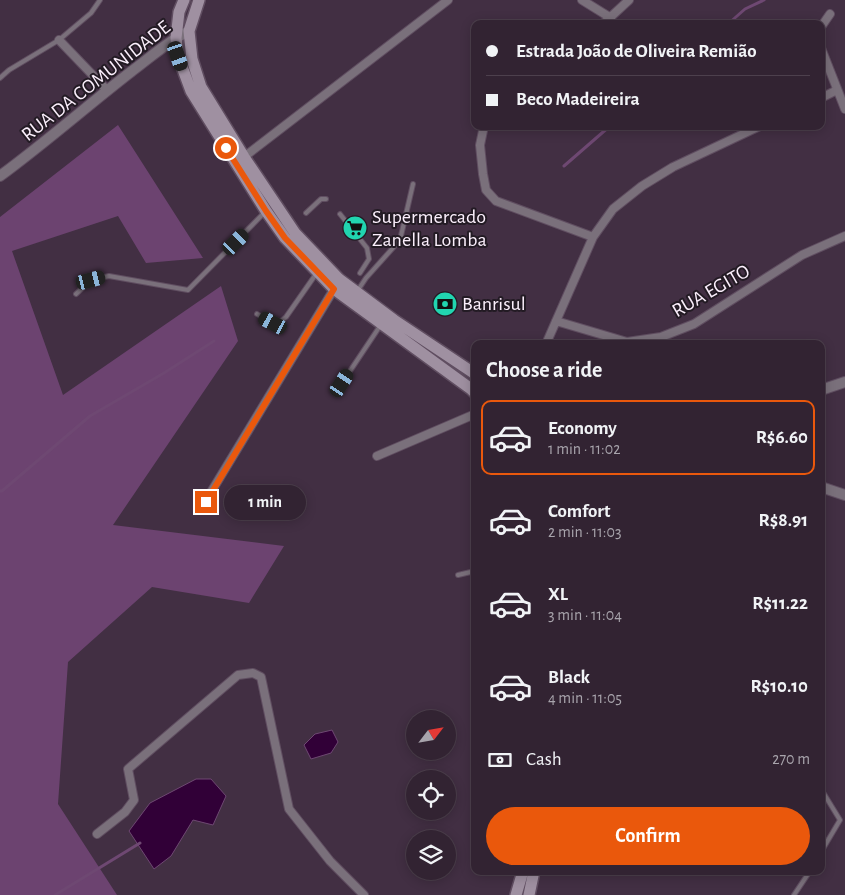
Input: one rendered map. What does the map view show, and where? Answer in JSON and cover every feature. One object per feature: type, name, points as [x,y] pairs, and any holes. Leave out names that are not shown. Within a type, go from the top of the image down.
[{"type":"main road","points":[[184,0],[179,12],[176,38],[178,56],[191,91],[285,238],[334,289],[471,388]]},
{"type":"main road","points":[[199,0],[189,31],[192,60],[201,87],[244,157],[295,233],[339,279],[394,320],[471,371]]},
{"type":"main road","points":[[516,895],[522,875]]},
{"type":"main road","points":[[529,895],[533,875]]},
{"type":"street","points":[[244,157],[448,0]]},
{"type":"street","points":[[582,0],[611,18]]},
{"type":"street","points":[[609,20],[629,0]]},
{"type":"street","points":[[825,21],[830,14]]},
{"type":"street","name":"RUA DA COMUNIDADE","points":[[0,176],[28,156],[107,90],[176,38],[189,31]]},
{"type":"street","points":[[59,40],[107,90]]},
{"type":"street","points":[[825,58],[845,109]]},
{"type":"street","points":[[825,96],[837,90]]},
{"type":"street","points":[[483,130],[480,145],[483,174],[486,190],[496,201],[593,237]]},
{"type":"street","points":[[548,340],[593,237],[613,209],[642,186],[673,167],[752,130]]},
{"type":"street","name":"RUA EGITO","points":[[641,340],[661,337],[694,324],[802,255],[845,236]]},
{"type":"street","points":[[206,502],[334,289]]},
{"type":"street","name":"RUA EGITO","points":[[556,321],[620,340]]},
{"type":"street","points":[[825,389],[845,382]]},
{"type":"street","points":[[377,456],[471,416]]},
{"type":"street","points":[[825,488],[845,495]]},
{"type":"street","points":[[97,834],[125,812],[134,800],[128,769],[238,675],[253,673],[261,677],[289,809],[330,861],[364,895]]},
{"type":"lane","points":[[0,78],[9,70],[59,40],[90,13],[100,0]]},
{"type":"lane","points":[[356,292],[400,240],[412,184]]},
{"type":"lane","points":[[306,213],[321,199],[326,199]]},
{"type":"lane","points":[[76,294],[91,280],[109,276],[188,290],[266,211]]},
{"type":"lane","points":[[340,214],[367,248],[369,259],[360,273]]},
{"type":"lane","points":[[257,314],[273,323],[281,321],[286,317],[317,272]]},
{"type":"lane","points":[[342,383],[381,324]]},
{"type":"lane","points":[[458,575],[471,572]]},
{"type":"lane","points":[[825,796],[840,820],[825,845]]},
{"type":"lane","points":[[794,895],[807,875]]},
{"type":"shaded area","points":[[118,125],[203,258],[146,263],[118,216],[12,251],[63,395],[221,286],[238,341],[113,525],[284,546],[249,603],[152,587],[68,662],[58,804],[117,895],[0,895],[0,217]]},
{"type":"shaded area","points":[[332,730],[338,742],[331,753],[311,759],[304,745],[315,734]]},
{"type":"shaded area","points":[[196,779],[211,779],[226,796],[213,825],[193,820],[171,856],[154,869],[129,831],[150,803]]},
{"type":"waterway","points":[[733,20],[745,9],[764,0]]},
{"type":"waterway","points":[[564,166],[605,130]]},
{"type":"waterway","points":[[0,491],[90,416],[164,373],[214,341]]},
{"type":"waterway","points":[[55,895],[140,843]]},
{"type":"place","name":"Supermercado Zanella Lomba","points":[[355,228]]},
{"type":"place","name":"Banrisul","points":[[445,304]]},
{"type":"route","points":[[206,502],[334,289],[285,238],[226,148]]}]
